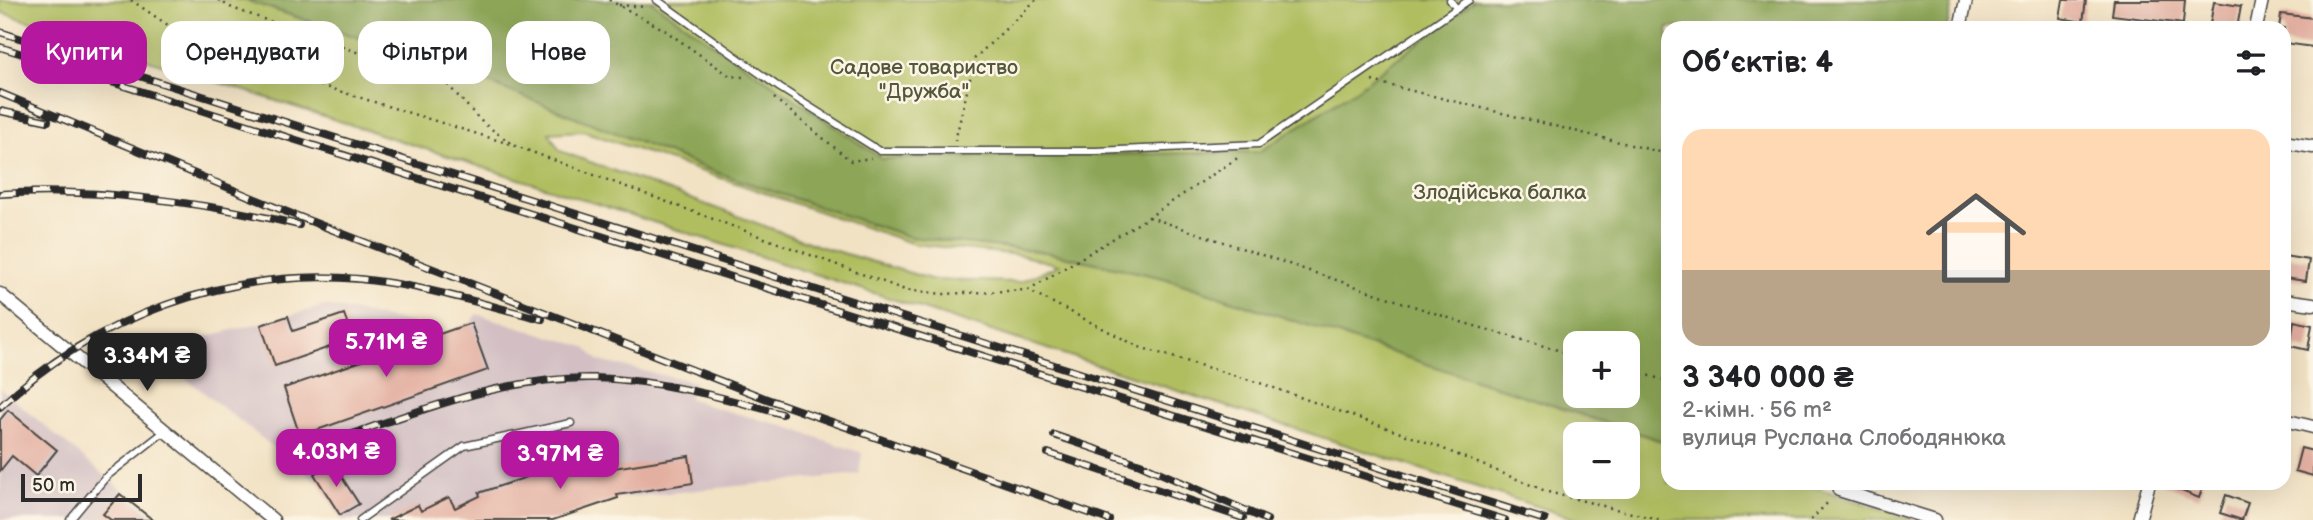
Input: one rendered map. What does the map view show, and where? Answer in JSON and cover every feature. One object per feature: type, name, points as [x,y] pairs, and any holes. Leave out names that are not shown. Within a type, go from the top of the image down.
[{"type":"street","points":[[1962,21],[1966,0]]},
{"type":"street","points":[[2258,21],[2262,0]]},
{"type":"street","points":[[2291,143],[2313,147]]},
{"type":"street","points":[[2,299],[273,520]]},
{"type":"street","points":[[2291,301],[2313,304]]},
{"type":"street","points":[[2291,422],[2313,427]]},
{"type":"street","points":[[1850,490],[1935,520]]},
{"type":"street","points":[[2139,520],[2147,490]]},
{"type":"lane","points":[[657,0],[780,88],[880,151],[1096,151],[1259,144],[1468,0]]},
{"type":"lane","points":[[1450,0],[1457,9]]},
{"type":"lane","points":[[360,520],[464,446],[571,423]]},
{"type":"lane","points":[[70,520],[106,477],[165,430]]},
{"type":"path","points":[[131,0],[203,49],[513,145],[905,290],[944,294],[1028,290],[1149,217],[1259,144]]},
{"type":"path","points":[[218,0],[232,8],[447,83],[483,123],[513,145]]},
{"type":"path","points":[[609,0],[663,29],[730,76],[748,78]]},
{"type":"path","points":[[953,151],[975,58],[1036,0]]},
{"type":"path","points":[[617,5],[668,8]]},
{"type":"path","points":[[1355,80],[1383,81],[1661,152]]},
{"type":"path","points":[[1149,217],[1461,322],[1563,352]]},
{"type":"path","points":[[1028,290],[1139,346],[1263,384],[1416,438],[1548,492],[1659,520]]},
{"type":"path","points":[[1640,373],[1661,379]]},
{"type":"path","points":[[1811,520],[1836,490]]},
{"type":"shaded area","points":[[326,306],[413,323],[421,341],[471,323],[477,314],[585,347],[599,361],[694,382],[689,398],[709,406],[784,426],[862,453],[859,474],[618,498],[553,520],[342,520],[319,483],[151,351]]},
{"type":"shaded area","points":[[0,389],[10,397],[158,520],[0,520]]},
{"type":"green space","points":[[0,0],[245,0],[308,21],[161,21],[161,64],[147,59],[147,21],[28,21],[0,12]]},
{"type":"green space","name":"Злодійська балка","points":[[245,0],[649,0],[882,159],[1259,152],[1357,89],[1475,0],[1953,0],[1948,21],[1661,21],[1661,441],[1640,434],[1640,422],[1604,422],[1164,278],[1046,252],[910,237],[718,173],[492,84],[492,21],[358,21],[358,37],[344,33],[344,21],[308,21]]},
{"type":"green space","name":"Садове товариство \"Дружба\"","points":[[649,0],[1475,0],[1357,89],[1259,152],[882,159]]},
{"type":"green space","points":[[344,33],[358,37],[358,84],[492,84],[718,173],[910,237],[1046,252],[1164,278],[1604,422],[1563,422],[1563,499],[1640,499],[1640,434],[1661,441],[1661,490],[1823,490],[1915,520],[1579,520],[224,84],[344,84]],"holes":[[[583,131],[914,244],[1020,255],[1059,265],[1019,282],[934,280],[819,246],[560,151],[549,133]]]},
{"type":"building","points":[[2063,0],[2086,0],[2083,21],[2060,18]]},
{"type":"building","points":[[2114,0],[2185,0],[2183,21],[2112,15]]},
{"type":"building","points":[[2214,2],[2241,6],[2238,21],[2211,21]]},
{"type":"building","points":[[2281,14],[2313,18],[2313,47],[2291,44],[2291,21],[2280,21]]},
{"type":"building","points":[[2291,257],[2309,260],[2306,281],[2291,279]]},
{"type":"building","points":[[344,314],[353,339],[275,366],[261,325],[288,316],[293,331]]},
{"type":"building","points":[[2294,321],[2312,325],[2308,350],[2291,346]]},
{"type":"building","points":[[471,323],[488,370],[300,436],[284,388]]},
{"type":"building","points":[[8,410],[57,450],[36,476],[12,456],[0,471],[0,420]]},
{"type":"building","points":[[2301,448],[2313,451],[2313,476],[2295,471]]},
{"type":"building","points":[[602,452],[608,469],[689,456],[693,483],[617,495],[618,498],[553,520],[388,520],[418,505],[421,511],[449,497],[455,508],[480,496],[479,493]]},
{"type":"building","points":[[332,462],[359,504],[340,515],[314,474]]},
{"type":"building","points":[[2179,490],[2202,490],[2199,498]]},
{"type":"building","points":[[120,494],[153,520],[111,520],[103,514]]},
{"type":"building","points":[[2226,495],[2248,503],[2242,520],[2220,513]]},
{"type":"railway","points":[[0,32],[1545,520]]},
{"type":"railway","points":[[0,47],[1505,520]]},
{"type":"railway","points":[[0,93],[287,212],[767,399],[1109,520]]},
{"type":"railway","points":[[0,111],[48,121]]},
{"type":"railway","points":[[0,194],[73,193],[150,199],[227,210],[299,225]]},
{"type":"railway","points":[[0,407],[37,375],[77,347],[121,324],[166,305],[214,290],[262,281],[311,277],[383,282],[542,319]]},
{"type":"railway","points":[[303,451],[447,402],[520,384],[558,379],[595,378],[643,382],[782,414]]},
{"type":"railway","points":[[1054,435],[1140,464],[1267,520]]},
{"type":"railway","points":[[1048,453],[1243,518]]}]
